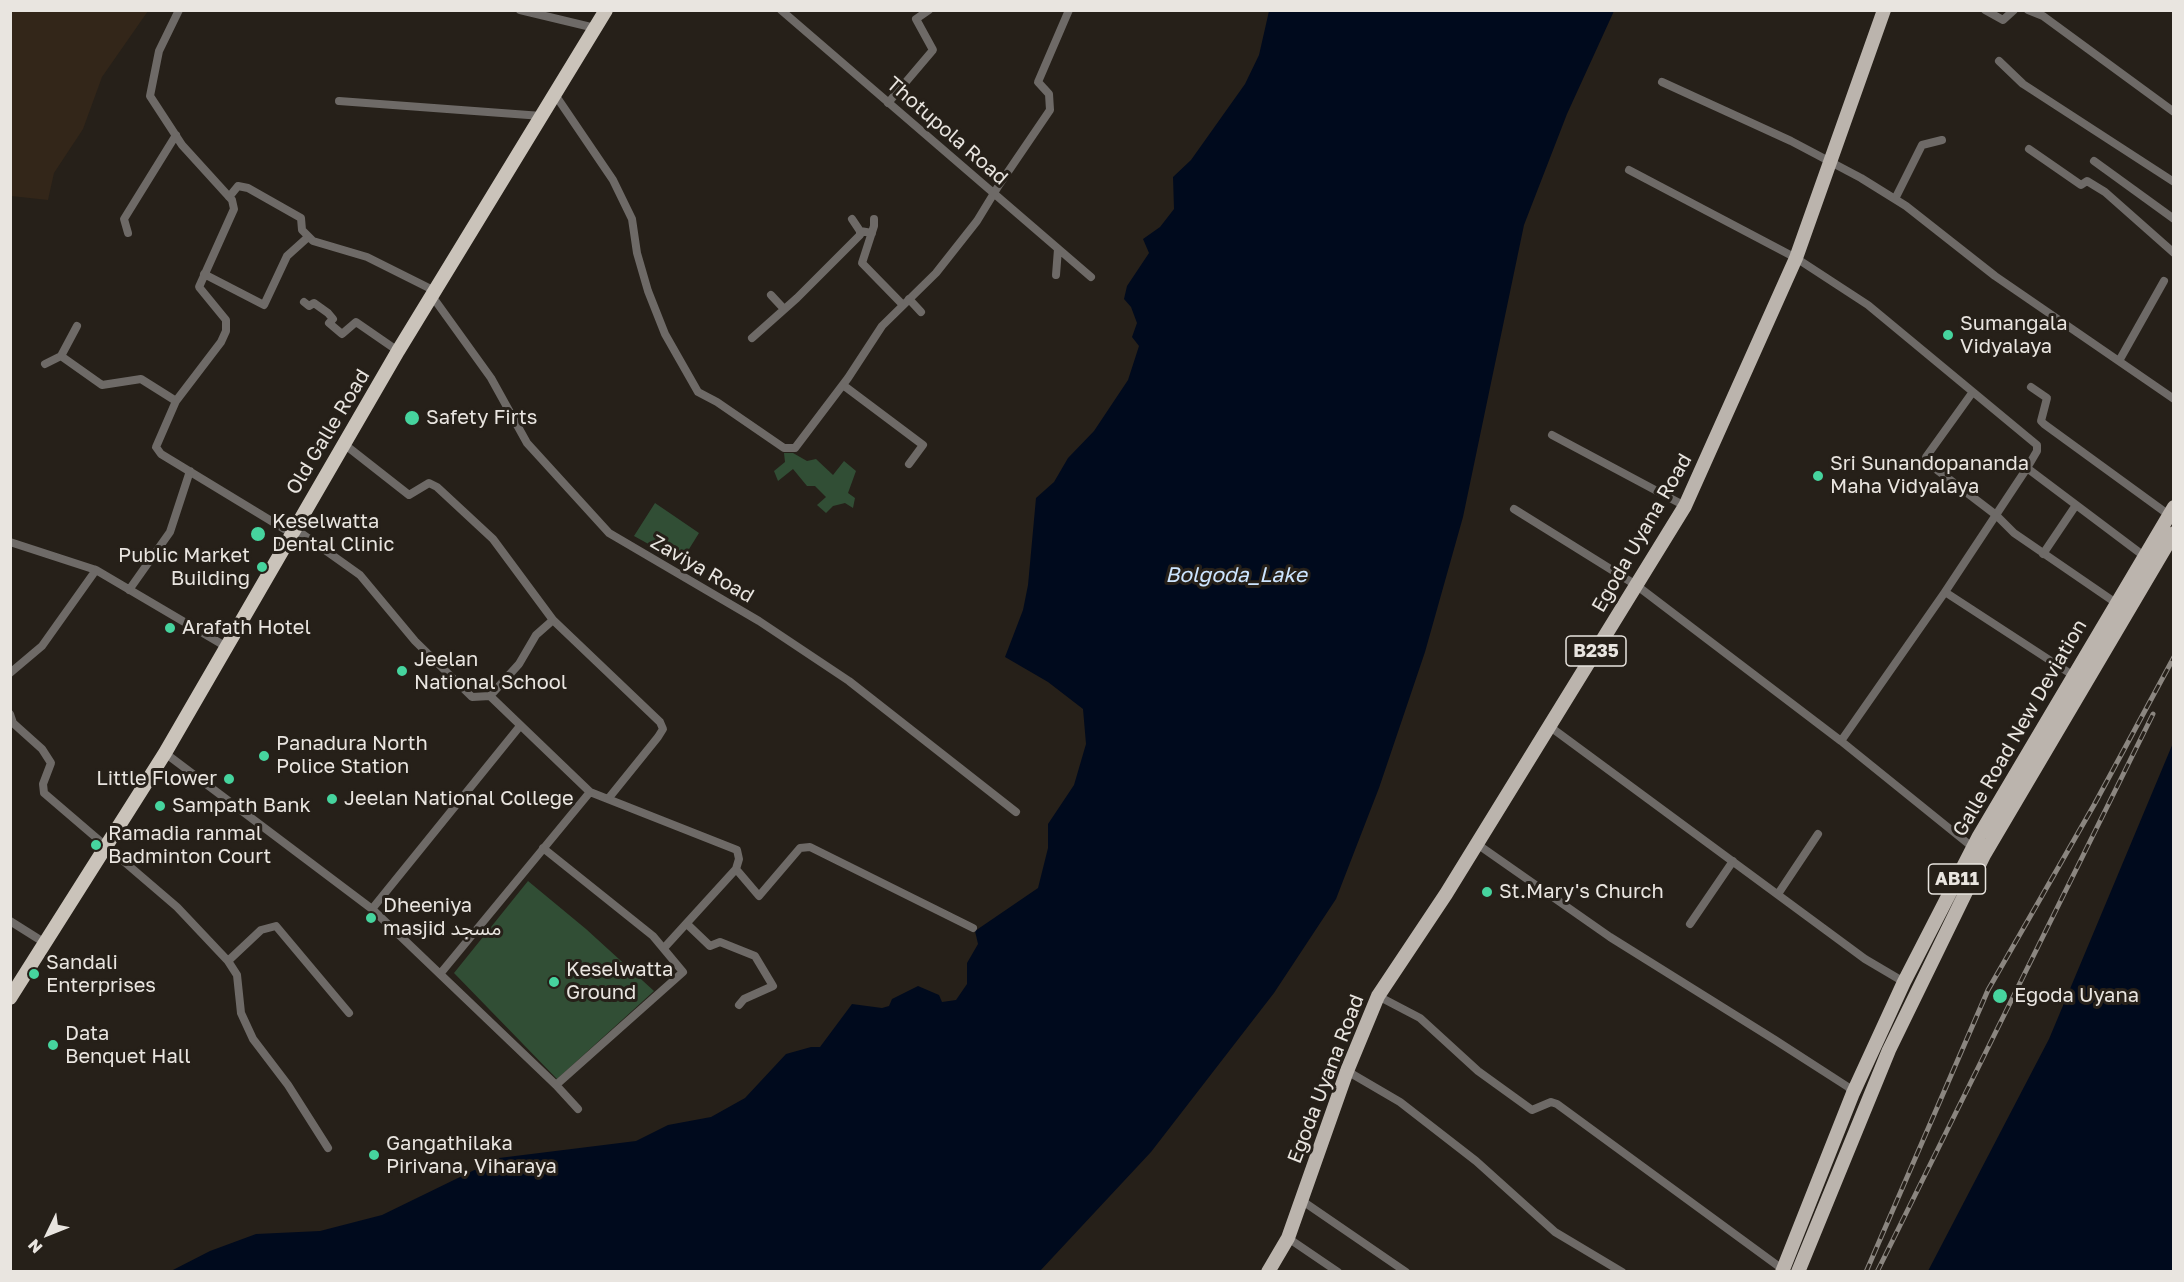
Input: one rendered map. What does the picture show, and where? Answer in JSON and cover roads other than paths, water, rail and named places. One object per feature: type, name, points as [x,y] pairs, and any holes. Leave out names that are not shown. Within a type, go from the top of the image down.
[{"type":"highway","name":"Old Galle Road","points":[[10,998],[165,753],[398,351],[556,96],[606,10]]},
{"type":"main road","name":"Egoda Uyana Road","points":[[1269,1272],[1288,1238],[1347,1071],[1378,996],[1477,844],[1685,506],[1796,258],[1884,10]]},
{"type":"main road","name":"Galle Road New Deviation","points":[[1783,1271],[1853,1093],[1904,982],[2074,676],[2171,511]]},
{"type":"main road","name":"Galle Road New Deviation","points":[[1798,1272],[1889,1050],[1978,851],[2174,533]]},
{"type":"street","points":[[179,10],[159,51],[150,96],[176,135],[229,197],[234,209],[199,287],[226,320],[226,331],[221,342],[176,401],[156,447],[161,454],[292,531],[360,575],[414,641],[472,697],[490,696],[519,664],[536,635],[554,620]]},
{"type":"street","points":[[520,10],[595,28]]},
{"type":"street","name":"Thotupola Road","points":[[781,10],[1091,277]]},
{"type":"street","points":[[888,103],[933,50],[916,19],[929,10]]},
{"type":"street","points":[[556,96],[613,180],[628,209],[648,291],[665,334],[698,392],[717,402],[784,448],[795,448],[843,385],[882,326],[936,273],[977,221],[1050,110],[1049,94],[1038,82],[1069,10]]},
{"type":"street","points":[[1985,10],[2003,20],[2014,10]]},
{"type":"street","points":[[2028,10],[2043,16],[2174,112]]},
{"type":"street","points":[[1999,61],[2023,84],[2174,182]]},
{"type":"street","points":[[1662,82],[1830,162],[1895,199],[1995,276],[2174,399]]},
{"type":"street","points":[[339,100],[542,116]]},
{"type":"street","points":[[128,233],[124,219],[176,135]]},
{"type":"street","points":[[1895,199],[1922,145],[1942,140]]},
{"type":"street","points":[[2028,149],[2081,185],[2087,181],[2104,192],[2174,254]]},
{"type":"street","points":[[2094,161],[2174,219]]},
{"type":"street","points":[[1629,170],[1796,258],[1886,317],[1972,393],[2037,445],[2037,451],[1996,515],[1841,741]]},
{"type":"street","points":[[229,197],[238,186],[248,188],[301,218],[307,238]]},
{"type":"street","points":[[852,219],[860,231],[872,233]]},
{"type":"street","points":[[874,219],[862,263],[906,302],[921,312]]},
{"type":"street","points":[[752,338],[860,235],[860,231]]},
{"type":"street","points":[[307,238],[346,253],[367,257],[434,293]]},
{"type":"street","points":[[204,274],[264,305],[287,256],[307,238]]},
{"type":"street","points":[[1056,275],[1058,249]]},
{"type":"street","points":[[2119,361],[2164,282]]},
{"type":"street","name":"Zaviya Road","points":[[434,293],[491,378],[527,443],[609,533],[759,621],[849,681],[1016,812]]},
{"type":"street","points":[[771,295],[784,309]]},
{"type":"street","points":[[304,302],[309,306],[314,303],[328,313],[333,320],[329,323],[342,334],[356,322],[398,351]]},
{"type":"street","points":[[45,364],[61,356],[77,326]]},
{"type":"street","points":[[61,356],[102,385],[141,379],[176,401]]},
{"type":"street","points":[[843,385],[923,445],[909,464]]},
{"type":"street","points":[[2031,387],[2047,398],[2041,421],[2044,424],[2171,511]]},
{"type":"street","points":[[1972,393],[1926,457],[1928,463],[2043,554],[2116,603]]},
{"type":"street","points":[[1552,435],[1685,506]]},
{"type":"street","points":[[344,444],[409,495],[429,483],[437,487],[493,539],[554,620],[660,722],[663,729],[608,799]]},
{"type":"street","points":[[2027,468],[2144,556]]},
{"type":"street","points":[[129,590],[170,532],[190,471]]},
{"type":"street","points":[[2043,554],[2076,505]]},
{"type":"street","points":[[1514,509],[1636,585],[1841,741],[1978,851]]},
{"type":"street","points":[[10,542],[96,570],[163,607],[225,646]]},
{"type":"street","points":[[10,673],[42,646],[96,570]]},
{"type":"street","points":[[1945,592],[2074,676]]},
{"type":"street","points":[[490,696],[590,792],[737,850],[739,859],[736,869],[664,948]]},
{"type":"street","points":[[10,714],[13,723],[42,749],[51,763],[43,784],[44,794],[107,845],[177,907],[228,961],[237,975],[241,1013],[253,1040],[288,1085],[328,1148]]},
{"type":"street","points":[[372,909],[520,726]]},
{"type":"street","points":[[1549,726],[1865,959],[1904,982]]},
{"type":"street","points":[[165,753],[372,909],[556,1085],[578,1109]]},
{"type":"street","points":[[440,974],[590,792]]},
{"type":"street","points":[[1778,894],[1818,834]]},
{"type":"street","points":[[1477,844],[1610,937],[1775,1040],[1848,1087],[1853,1093]]},
{"type":"street","points":[[736,869],[759,896],[800,848],[810,847],[973,928]]},
{"type":"street","points":[[543,848],[653,936],[683,972],[556,1085]]},
{"type":"street","points":[[1690,924],[1733,861]]},
{"type":"street","points":[[10,921],[45,944]]},
{"type":"street","points":[[687,924],[710,946],[720,942],[755,956],[773,986],[744,999],[739,1005]]},
{"type":"street","points":[[228,961],[261,930],[276,926],[350,1013]]},
{"type":"street","points":[[1378,996],[1420,1018],[1478,1071],[1532,1110],[1551,1102],[1557,1104],[1783,1271]]},
{"type":"street","points":[[1347,1071],[1400,1102],[1476,1161],[1555,1232],[1618,1271]]},
{"type":"street","points":[[1301,1200],[1406,1272]]},
{"type":"street","points":[[1288,1238],[1338,1272]]},
{"type":"water","name":"Bolgoda_Lake","points":[[1269,11],[1614,11],[1567,114],[1524,225],[1463,517],[1425,652],[1379,788],[1336,899],[1274,993],[1151,1152],[1040,1271],[169,1272],[210,1251],[256,1234],[320,1231],[382,1215],[499,1158],[636,1141],[668,1125],[711,1117],[745,1098],[786,1054],[811,1047],[820,1047],[852,1004],[882,1008],[889,1006],[892,999],[918,986],[939,995],[942,1002],[956,1000],[967,984],[967,963],[978,944],[975,931],[1038,888],[1048,848],[1048,824],[1074,785],[1086,744],[1083,709],[1048,682],[1005,657],[1023,610],[1028,585],[1036,498],[1054,482],[1068,458],[1094,431],[1128,380],[1139,346],[1132,337],[1137,323],[1131,307],[1124,299],[1127,286],[1149,253],[1143,239],[1160,227],[1174,209],[1173,177],[1191,160],[1245,84],[1259,55]]},
{"type":"water","points":[[2173,743],[2173,1271],[1928,1271],[2049,1039]]},
{"type":"railway","points":[[1866,1272],[1988,990],[2094,805],[2174,657]]},
{"type":"railway","points":[[1877,1272],[2153,714]]},
{"type":"place","name":"Sumangala Vidyalaya","points":[[1948,335]]},
{"type":"place","name":"Safety Firts","points":[[412,418]]},
{"type":"place","name":"Sri Sunandopananda Maha Vidyalaya","points":[[1818,476]]},
{"type":"place","name":"Keselwatta Dental Clinic","points":[[258,534]]},
{"type":"place","name":"Public Market Building","points":[[262,567]]},
{"type":"place","name":"Arafath Hotel","points":[[170,628]]},
{"type":"place","name":"Jeelan National School","points":[[402,671]]},
{"type":"place","name":"Panadura North Police Station","points":[[264,756]]},
{"type":"place","name":"Little Flower","points":[[229,779]]},
{"type":"place","name":"Jeelan National College","points":[[332,799]]},
{"type":"place","name":"Sampath Bank","points":[[160,806]]},
{"type":"place","name":"Ramadia ranmal Badminton Court","points":[[96,845]]},
{"type":"place","name":"St.Mary's Church","points":[[1487,892]]},
{"type":"place","name":"Dheeniya masjid مسجد","points":[[371,918]]},
{"type":"place","name":"Sandali Enterprises","points":[[34,974]]},
{"type":"place","name":"Keselwatta Ground","points":[[554,982]]},
{"type":"place","name":"Egoda Uyana","points":[[2000,996]]},
{"type":"place","name":"Data Benquet Hall","points":[[53,1045]]},
{"type":"place","name":"Gangathilaka Pirivana, Viharaya","points":[[374,1155]]}]
